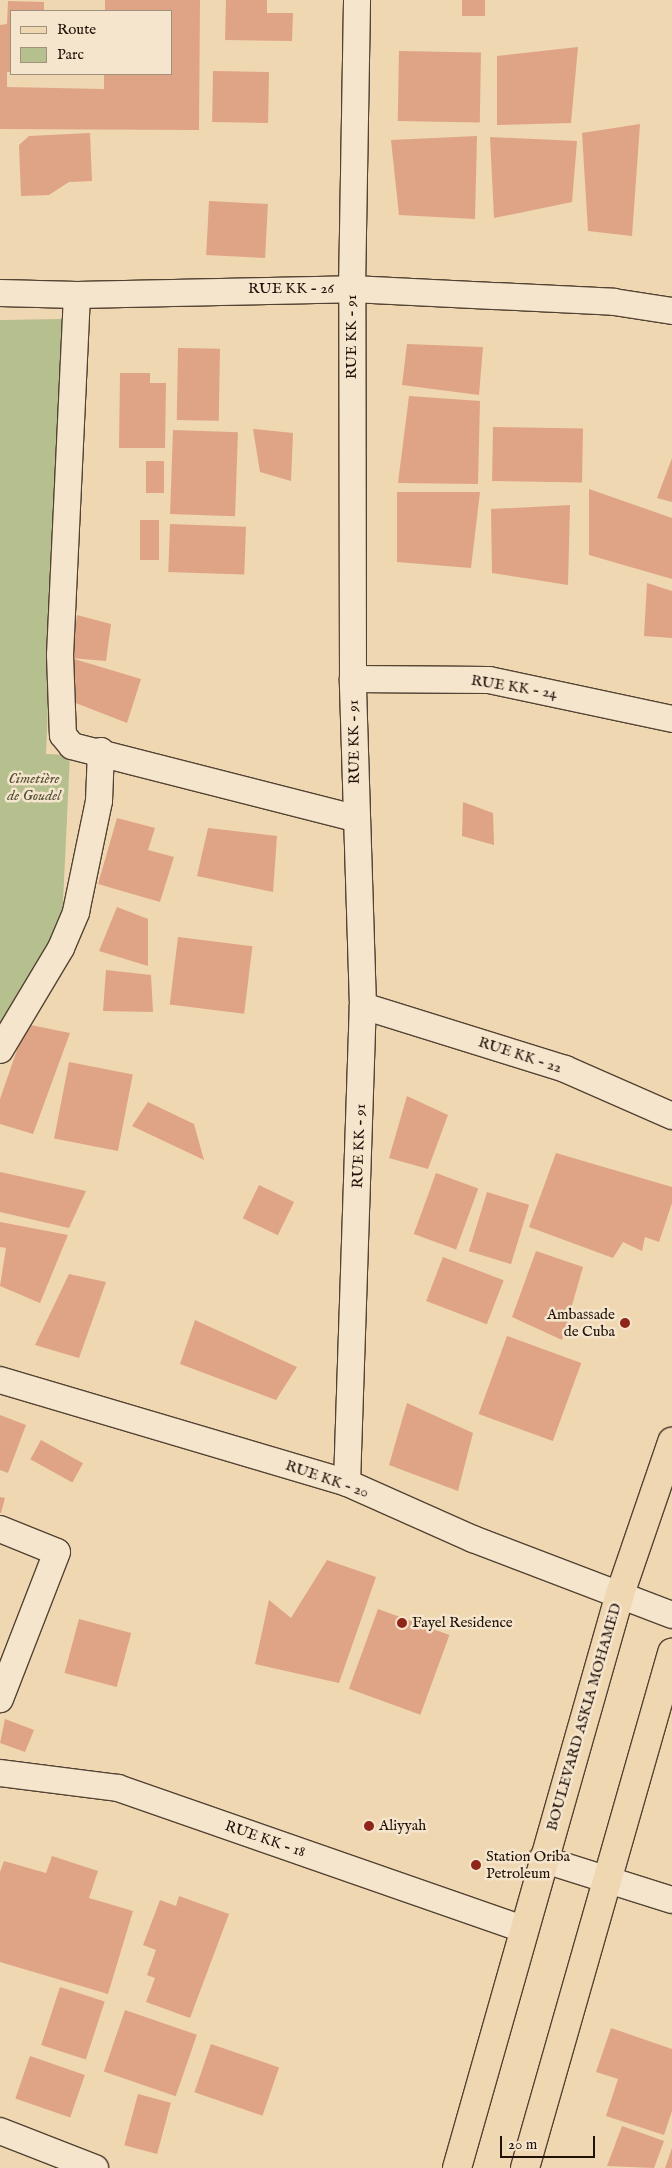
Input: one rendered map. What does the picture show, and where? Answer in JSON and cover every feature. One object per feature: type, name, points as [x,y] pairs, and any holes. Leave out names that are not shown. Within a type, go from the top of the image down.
[{"type":"main road","name":"BOULEVARD ASKIA MOHAMED","points":[[457,2168],[542,1859],[620,1594],[672,1442]]},
{"type":"main road","points":[[525,2168],[672,1653]]},
{"type":"street","name":"RUE KK - 91","points":[[347,1483],[363,1006],[355,818],[353,679],[352,289],[357,0]]},
{"type":"street","name":"RUE KK - 26","points":[[0,294],[77,295],[352,289],[614,302],[672,311]]},
{"type":"street","points":[[77,295],[60,655],[61,707],[66,740],[72,746],[101,751],[355,818]]},
{"type":"street","name":"RUE KK - 24","points":[[353,679],[489,680],[672,719]]},
{"type":"street","points":[[0,1050],[61,948],[76,912],[99,801],[101,751]]},
{"type":"street","name":"RUE KK - 22","points":[[363,1006],[564,1069],[672,1116]]},
{"type":"street","name":"RUE KK - 20","points":[[0,1380],[347,1483],[473,1539],[672,1615]]},
{"type":"street","points":[[0,1529],[53,1549],[57,1556],[0,1699]]},
{"type":"street","name":"RUE KK - 18","points":[[0,1773],[118,1788],[524,1929]]},
{"type":"street","points":[[542,1859],[672,1900]]},
{"type":"street","points":[[0,2131],[95,2168]]},
{"type":"green space","name":"Cimetière de Goudel","points":[[64,319],[46,754],[70,755],[62,923],[0,1034],[0,320]]},
{"type":"building","points":[[105,0],[200,0],[199,130],[0,129],[0,25],[7,24],[8,1],[44,2],[44,10],[10,10],[10,72],[7,72],[7,87],[104,89],[104,75],[172,75],[172,10],[105,10]]},
{"type":"building","points":[[226,0],[267,0],[267,13],[293,13],[292,41],[225,40]]},
{"type":"building","points":[[462,0],[485,0],[485,16],[462,16]]},
{"type":"building","points":[[578,47],[571,123],[497,125],[497,56]]},
{"type":"building","points":[[399,51],[481,52],[480,122],[398,121]]},
{"type":"building","points":[[213,71],[269,72],[268,123],[212,122]]},
{"type":"building","points":[[640,124],[632,236],[588,231],[582,133]]},
{"type":"building","points":[[90,133],[92,181],[69,182],[49,195],[21,196],[19,145],[29,136]]},
{"type":"building","points":[[477,136],[475,219],[399,215],[391,140]]},
{"type":"building","points":[[490,137],[577,141],[572,202],[494,218]]},
{"type":"building","points":[[209,201],[268,204],[265,258],[206,255]]},
{"type":"building","points":[[407,344],[483,347],[479,395],[402,385]]},
{"type":"building","points":[[178,348],[220,349],[219,421],[177,420]]},
{"type":"building","points":[[120,373],[150,373],[150,383],[166,383],[165,448],[119,448]]},
{"type":"building","points":[[409,396],[480,401],[478,484],[398,483]]},
{"type":"building","points":[[493,427],[583,429],[582,483],[492,481]]},
{"type":"building","points":[[253,429],[293,433],[291,481],[260,472]]},
{"type":"building","points":[[173,430],[238,432],[235,516],[170,514]]},
{"type":"building","points":[[672,458],[672,502],[657,498]]},
{"type":"building","points":[[146,461],[164,461],[164,493],[146,493]]},
{"type":"building","points":[[589,489],[672,518],[672,579],[589,555]]},
{"type":"building","points":[[397,492],[480,492],[471,568],[397,562]]},
{"type":"building","points":[[570,505],[568,585],[492,573],[491,509]]},
{"type":"building","points":[[140,520],[159,520],[159,560],[140,560]]},
{"type":"building","points":[[170,524],[246,527],[244,575],[168,572]]},
{"type":"building","points":[[647,583],[672,591],[672,638],[644,636]]},
{"type":"building","points":[[77,615],[111,624],[106,661],[71,658]]},
{"type":"building","points":[[71,658],[141,679],[127,723],[68,700]]},
{"type":"building","points":[[463,802],[493,813],[494,845],[462,836]]},
{"type":"building","points":[[117,818],[155,828],[148,850],[174,857],[160,902],[98,884]]},
{"type":"building","points":[[208,828],[277,836],[273,892],[197,876]]},
{"type":"building","points":[[117,907],[148,919],[148,966],[99,951]]},
{"type":"building","points":[[178,937],[252,946],[244,1014],[170,1004]]},
{"type":"building","points":[[106,970],[151,975],[153,1012],[103,1011]]},
{"type":"building","points":[[26,1024],[70,1033],[33,1134],[0,1124],[0,1099]]},
{"type":"building","points":[[69,1062],[133,1074],[118,1151],[54,1139]]},
{"type":"building","points":[[407,1096],[448,1115],[428,1169],[389,1158]]},
{"type":"building","points":[[148,1102],[194,1124],[204,1160],[132,1126]]},
{"type":"building","points":[[556,1153],[672,1187],[672,1203],[659,1242],[645,1237],[642,1251],[623,1242],[613,1258],[529,1227]]},
{"type":"building","points":[[0,1172],[86,1191],[69,1228],[0,1212]]},
{"type":"building","points":[[436,1173],[478,1188],[456,1249],[414,1234]]},
{"type":"building","points":[[259,1185],[294,1202],[278,1235],[243,1218]]},
{"type":"building","points":[[487,1192],[529,1205],[511,1264],[469,1251]]},
{"type":"building","points":[[0,1222],[68,1235],[40,1303],[0,1286],[6,1248],[0,1247]]},
{"type":"building","points":[[536,1251],[583,1267],[562,1340],[512,1317]]},
{"type":"building","points":[[443,1257],[504,1280],[487,1324],[426,1301]]},
{"type":"building","points":[[69,1274],[106,1282],[79,1358],[35,1345]]},
{"type":"building","points":[[195,1320],[297,1367],[276,1400],[180,1364]]},
{"type":"building","points":[[507,1336],[581,1363],[553,1441],[479,1414]]},
{"type":"building","points":[[407,1403],[473,1433],[458,1491],[389,1465]]},
{"type":"building","points":[[0,1415],[26,1425],[8,1473],[0,1470]]},
{"type":"building","points":[[41,1440],[83,1463],[72,1483],[30,1459]]},
{"type":"building","points":[[0,1497],[5,1498],[1,1513],[0,1513]]},
{"type":"building","points":[[327,1560],[376,1577],[339,1683],[255,1664],[269,1600],[291,1618]]},
{"type":"building","points":[[378,1609],[449,1635],[420,1715],[349,1689]]},
{"type":"building","points":[[79,1619],[131,1633],[117,1687],[65,1673]]},
{"type":"building","points":[[5,1719],[34,1730],[25,1752],[0,1743]]},
{"type":"building","points":[[52,1856],[98,1871],[89,1898],[133,1911],[108,1994],[0,1962],[0,1872],[4,1861],[46,1873]]},
{"type":"building","points":[[179,1896],[229,1914],[190,2018],[146,2002],[155,1978],[147,1975],[156,1950],[143,1945],[160,1900],[176,1906]]},
{"type":"building","points":[[60,1987],[105,2002],[86,2060],[41,2045]]},
{"type":"building","points":[[125,2010],[197,2035],[176,2096],[104,2071]]},
{"type":"building","points":[[611,2028],[672,2049],[672,2111],[664,2135],[606,2116],[618,2079],[596,2072]]},
{"type":"building","points":[[211,2044],[279,2067],[262,2116],[194,2092]]},
{"type":"building","points":[[30,2056],[85,2075],[70,2117],[15,2099]]},
{"type":"building","points":[[138,2094],[171,2103],[157,2154],[124,2145]]},
{"type":"building","points":[[622,2126],[664,2141],[654,2168],[607,2166]]},
{"type":"building","points":[[672,2148],[672,2168],[665,2168]]},
{"type":"place","name":"Ambassade de Cuba","points":[[625,1323]]},
{"type":"place","name":"Fayel Residence","points":[[402,1623]]},
{"type":"place","name":"Aliyyah","points":[[369,1826]]},
{"type":"place","name":"Station Oriba Petroleum","points":[[476,1865]]}]
